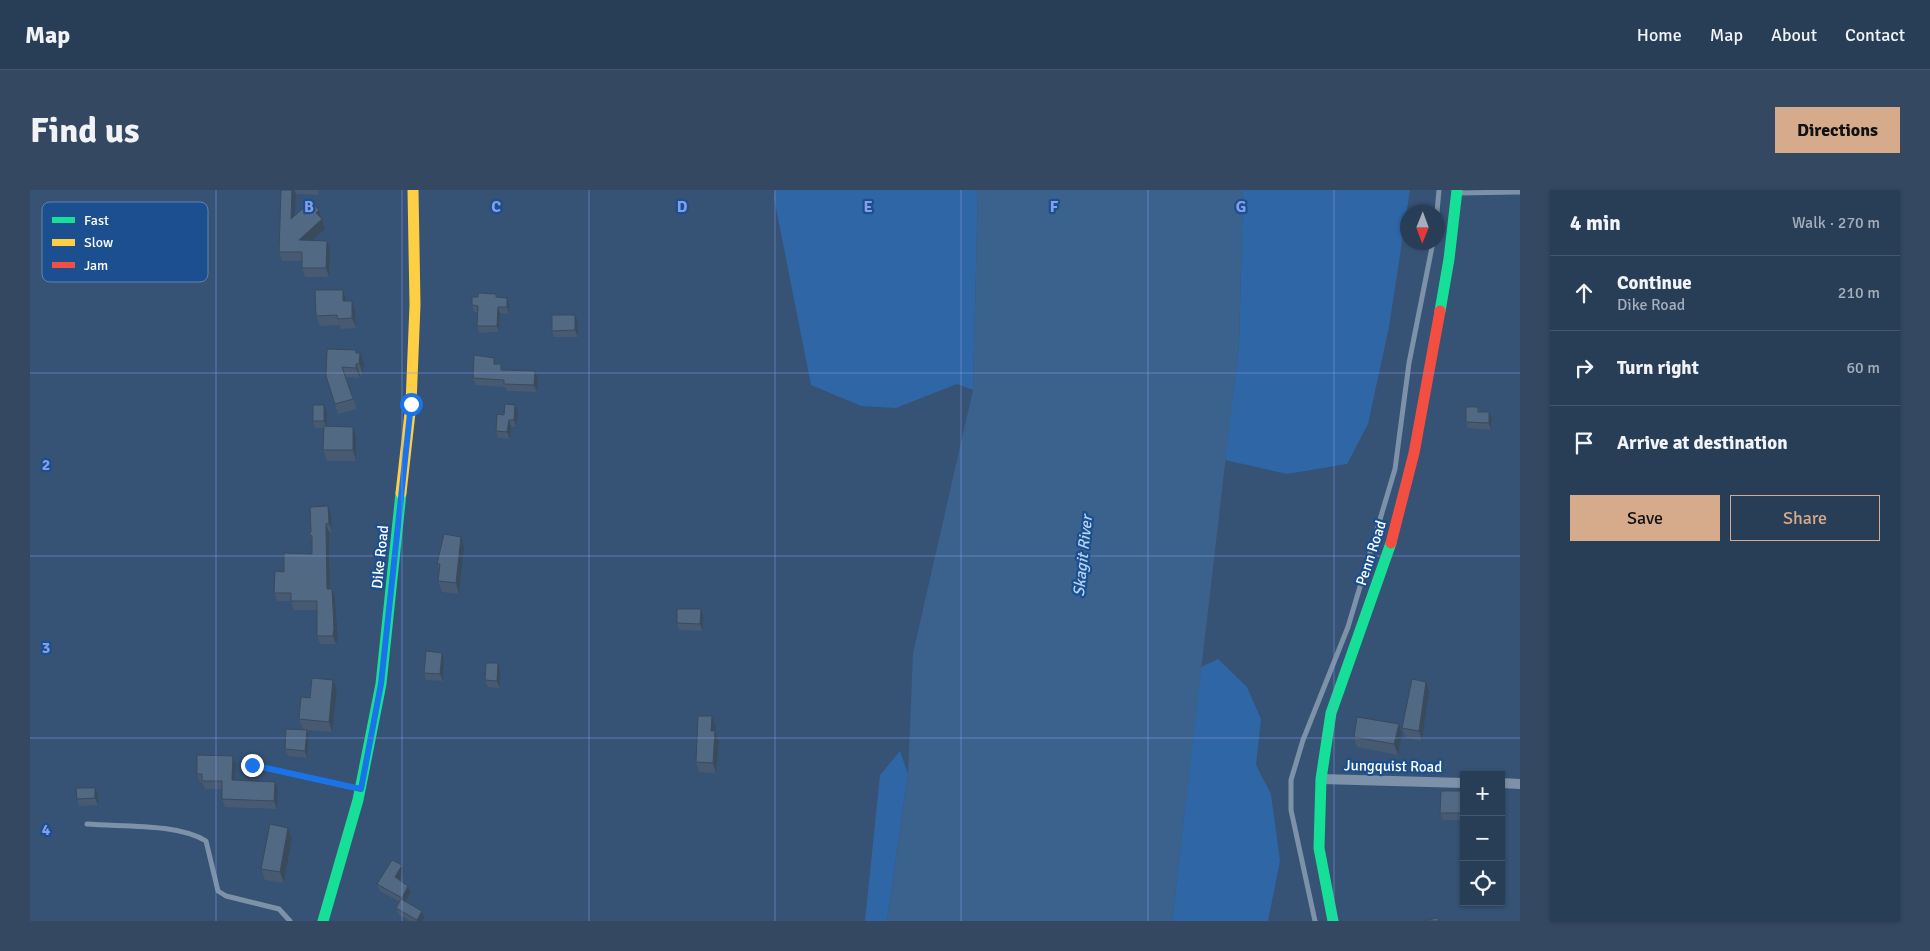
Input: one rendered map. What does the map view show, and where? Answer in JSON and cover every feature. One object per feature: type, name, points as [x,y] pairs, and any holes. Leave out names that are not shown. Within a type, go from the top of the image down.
[{"type":"street","name":"Dike Road","points":[[323,921],[361,789],[381,684],[411,404],[415,306],[414,190]]},
{"type":"street","name":"Penn Road","points":[[1333,921],[1320,848],[1321,779],[1331,713],[1390,548],[1414,453],[1449,259],[1456,192]]},
{"type":"street","name":"Jungquist Road","points":[[1321,779],[1460,782]]},
{"type":"street","points":[[1505,783],[1520,784]]},
{"type":"lane","points":[[1438,205],[1439,190]]},
{"type":"lane","points":[[1456,192],[1520,192]]},
{"type":"lane","points":[[1315,921],[1290,810],[1291,780],[1303,740],[1348,627],[1395,469],[1409,363],[1432,250]]},
{"type":"lane","points":[[252,765],[361,789]]},
{"type":"lane","points":[[87,824],[169,830],[198,836],[206,841],[218,891],[226,896],[279,908],[290,921]]},
{"type":"shaded area","points":[[775,190],[978,190],[973,390],[957,384],[896,408],[861,406],[811,385],[774,198]]},
{"type":"shaded area","points":[[1243,190],[1410,190],[1408,205],[1400,205],[1401,250],[1389,327],[1368,424],[1347,464],[1287,474],[1225,460],[1239,344]]},
{"type":"shaded area","points":[[1218,659],[1247,687],[1261,719],[1256,765],[1271,794],[1280,861],[1268,921],[1172,921],[1201,667]]},
{"type":"shaded area","points":[[900,751],[908,774],[887,921],[865,921],[880,775]]},
{"type":"water","name":"Skagit River","points":[[978,190],[1243,190],[1239,344],[1172,921],[887,921],[908,774],[913,653],[973,390]]},
{"type":"building","points":[[281,190],[292,190],[291,219],[311,201],[319,210],[316,213],[322,219],[299,240],[327,241],[326,268],[302,268],[302,252],[279,252]]},
{"type":"building","points":[[315,290],[343,290],[343,301],[352,301],[352,318],[338,319],[337,315],[316,316]]},
{"type":"building","points":[[478,293],[496,294],[496,297],[507,298],[507,307],[498,307],[497,326],[477,326],[478,306],[472,305],[472,297],[478,297]]},
{"type":"building","points":[[552,315],[575,315],[575,330],[552,331]]},
{"type":"building","points":[[327,349],[356,350],[356,353],[360,353],[359,364],[356,364],[356,368],[342,367],[353,399],[335,404],[326,376]]},
{"type":"building","points":[[474,355],[494,358],[494,364],[501,364],[501,370],[535,371],[534,385],[504,384],[504,380],[473,378]]},
{"type":"building","points":[[505,404],[515,405],[514,420],[509,420],[507,432],[496,431],[497,414],[504,415]]},
{"type":"building","points":[[313,405],[324,405],[324,421],[313,421]]},
{"type":"building","points":[[1466,407],[1478,407],[1478,412],[1489,412],[1489,423],[1466,422]]},
{"type":"building","points":[[324,426],[353,427],[353,450],[323,450]]},
{"type":"building","points":[[328,506],[329,523],[326,524],[327,589],[332,589],[334,628],[333,636],[317,636],[317,601],[291,601],[291,593],[274,593],[275,571],[284,572],[284,553],[312,554],[312,536],[309,533],[311,532],[310,507]]},
{"type":"building","points":[[444,534],[461,537],[456,583],[438,581],[440,564],[437,564]]},
{"type":"building","points":[[677,609],[701,609],[700,624],[677,623]]},
{"type":"building","points":[[426,651],[442,653],[440,674],[424,673]]},
{"type":"building","points":[[486,663],[498,663],[497,681],[485,680]]},
{"type":"building","points":[[312,678],[333,680],[329,722],[299,719],[301,697],[310,698]]},
{"type":"building","points":[[1412,679],[1426,682],[1419,731],[1402,728]]},
{"type":"building","points":[[698,716],[712,716],[711,731],[715,731],[713,763],[696,762]]},
{"type":"building","points":[[1357,717],[1399,724],[1394,744],[1354,737]]},
{"type":"building","points":[[286,729],[307,730],[305,751],[285,749]]},
{"type":"building","points":[[197,755],[233,756],[232,780],[275,782],[274,801],[222,799],[222,781],[202,781],[202,774],[197,774]]},
{"type":"building","points":[[76,788],[95,788],[95,798],[77,799]]},
{"type":"building","points":[[1441,791],[1460,791],[1460,813],[1440,813]]},
{"type":"building","points":[[270,824],[288,828],[280,872],[261,869]]},
{"type":"building","points":[[392,860],[402,865],[395,877],[408,886],[402,898],[377,884]]},
{"type":"building","points":[[401,899],[422,911],[417,920],[396,908]]},
{"type":"building","points":[[1438,918],[1439,921],[1427,921],[1427,920]]},
{"type":"traffic: fast","points":[[1440,311],[1449,259],[1457,190]]},
{"type":"traffic: fast","points":[[323,921],[358,800],[381,684],[401,493]]},
{"type":"traffic: fast","points":[[1333,921],[1319,848],[1321,779],[1331,713],[1391,543]]},
{"type":"traffic: slow","points":[[401,493],[411,404],[415,305],[413,190]]},
{"type":"traffic: jam","points":[[1391,543],[1414,453],[1440,311]]},
{"type":"route","points":[[252,765],[361,789],[370,750],[381,684],[411,404]]}]
